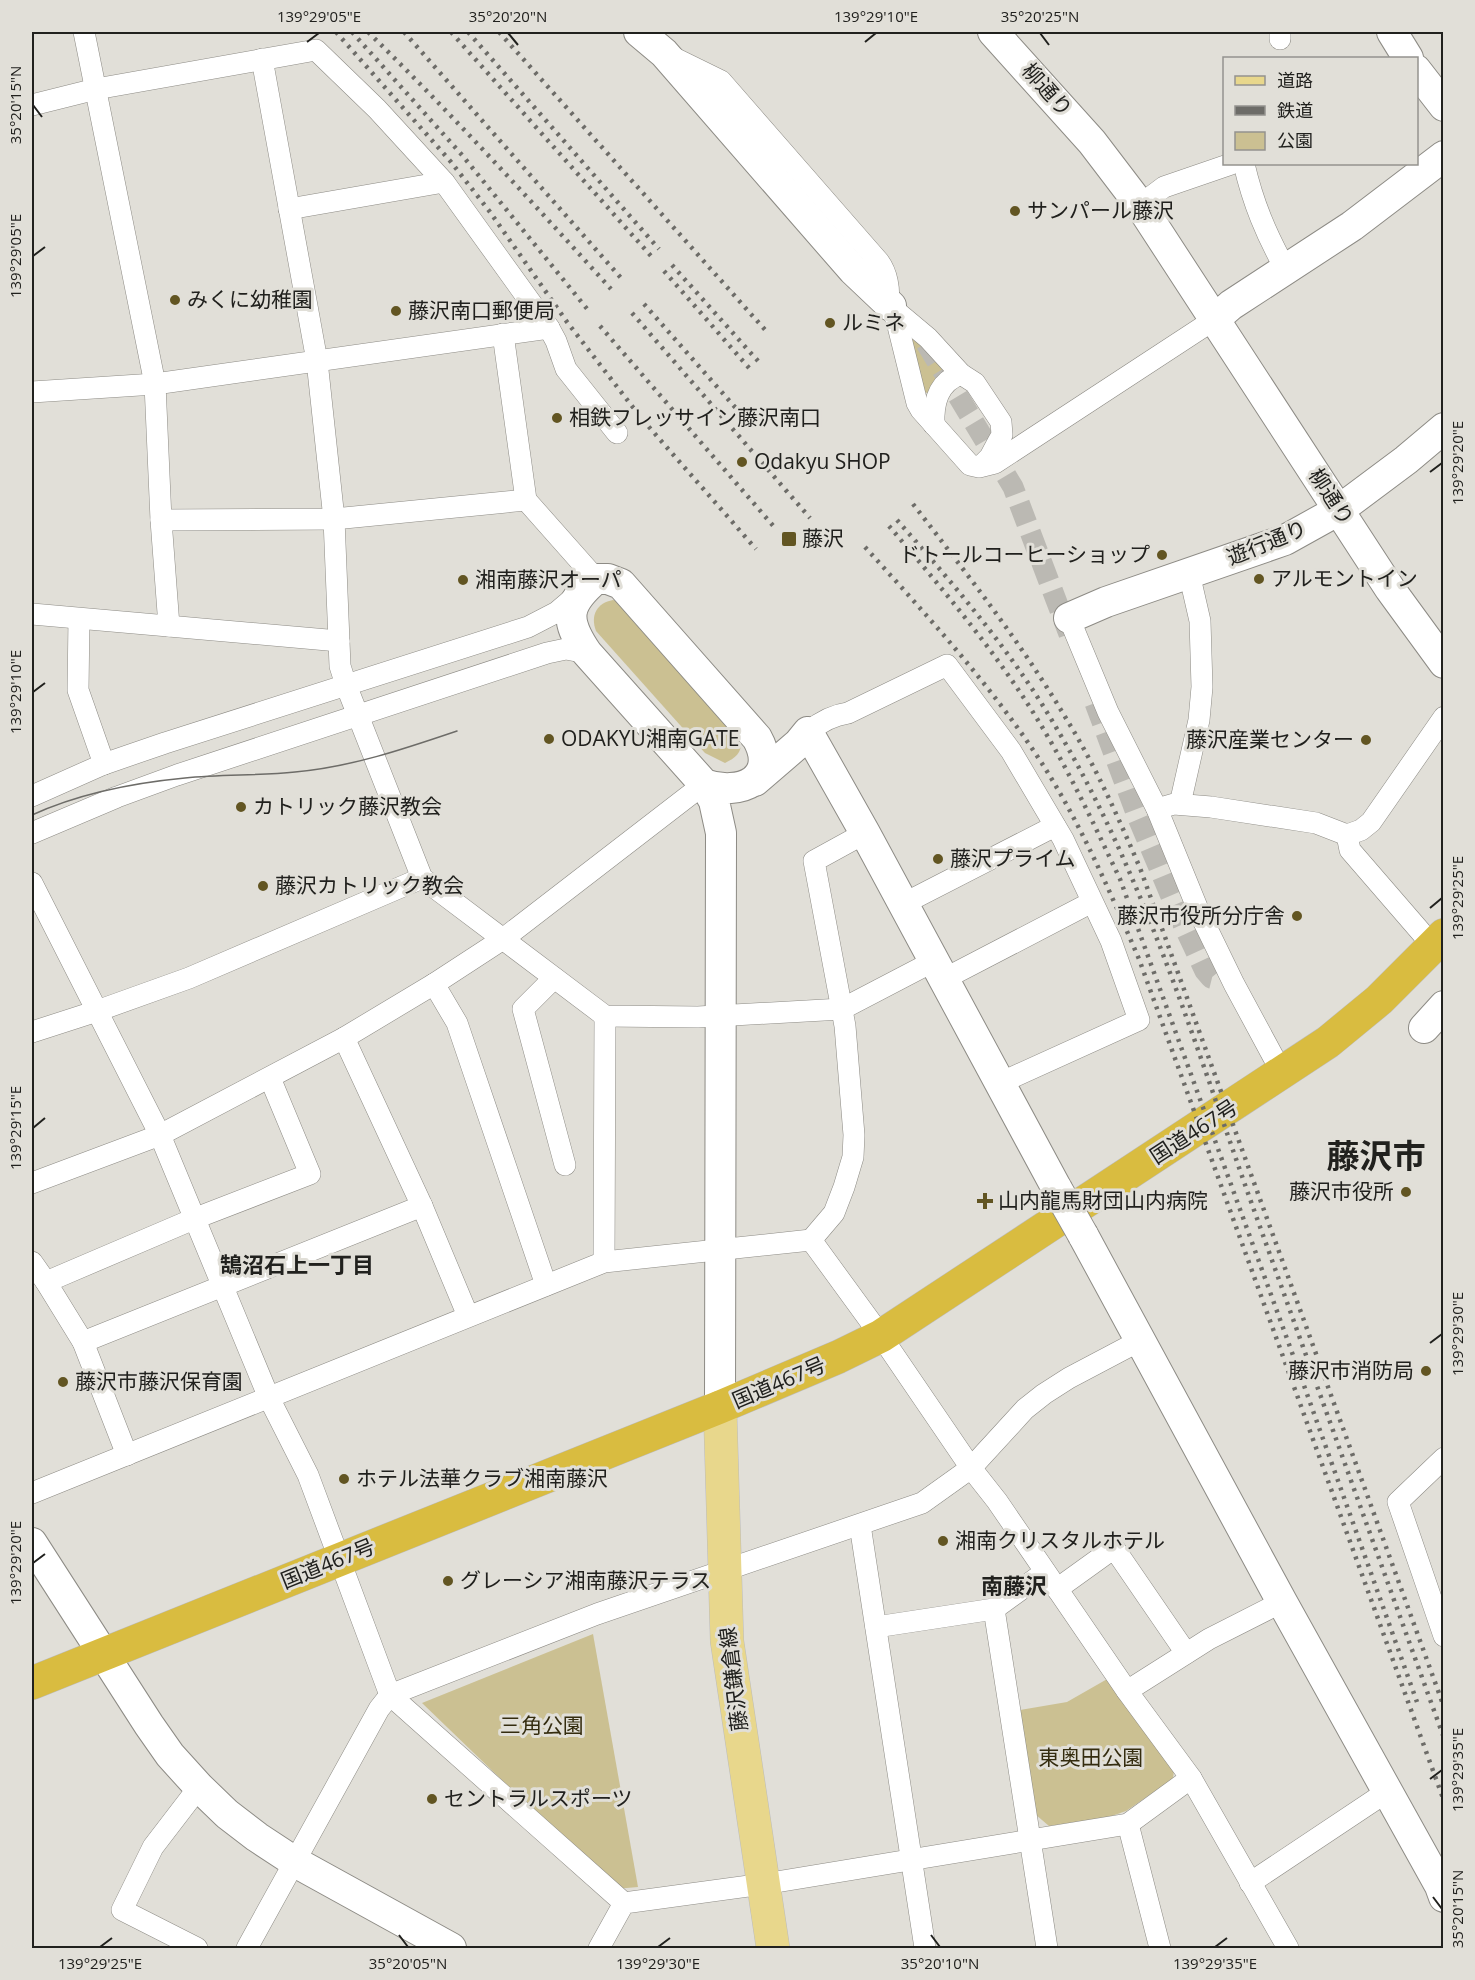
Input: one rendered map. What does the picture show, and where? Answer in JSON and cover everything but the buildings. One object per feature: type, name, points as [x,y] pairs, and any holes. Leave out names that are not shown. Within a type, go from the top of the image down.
[{"type":"highway","name":"国道467号","points":[[32,1683],[720,1407],[838,1357],[881,1336],[1282,1073],[1352,1023],[1406,975],[1438,940]]},
{"type":"main road","name":"藤沢鎌倉線","points":[[720,1407],[727,1641],[773,1948]]},
{"type":"street","points":[[84,32],[155,384],[161,520],[169,626]]},
{"type":"street","points":[[639,32],[664,52],[853,270],[928,338],[961,374],[978,387],[1001,422],[1002,428],[1002,435],[990,458],[979,467]]},
{"type":"street","name":"柳通り","points":[[993,32],[1092,142],[1140,205],[1407,614],[1443,663]]},
{"type":"street","points":[[1392,32],[1407,57]]},
{"type":"street","points":[[32,105],[96,89],[316,50],[376,109],[444,182],[549,328],[566,369],[617,433]]},
{"type":"street","points":[[664,52],[721,81],[883,267],[888,286],[889,305],[897,322],[914,397],[921,411],[970,465],[979,467],[995,463],[1212,315],[1352,226],[1443,156]]},
{"type":"street","points":[[262,59],[317,361],[334,519],[340,666],[422,878],[605,1016],[721,1016],[842,1009],[939,970],[1092,902]]},
{"type":"street","points":[[696,68],[778,162]]},
{"type":"street","points":[[1418,73],[1443,106]]},
{"type":"street","points":[[1140,205],[1164,187],[1228,165]]},
{"type":"street","points":[[1244,165],[1251,195],[1261,222],[1286,270]]},
{"type":"street","points":[[289,209],[444,182]]},
{"type":"street","points":[[32,392],[155,384],[549,328]]},
{"type":"street","points":[[503,334],[526,500],[588,586]]},
{"type":"street","points":[[934,425],[933,412],[939,391],[952,377],[961,374]]},
{"type":"street","name":"遊行通り","points":[[1069,618],[1106,602],[1285,540],[1339,510],[1406,460],[1443,428]]},
{"type":"street","points":[[161,520],[334,519],[526,500]]},
{"type":"street","points":[[1180,804],[1199,720],[1202,687],[1200,621],[1189,573]]},
{"type":"street","points":[[32,796],[104,764],[528,627],[557,612],[588,586],[608,579],[621,584],[757,738],[763,748],[765,760],[756,781],[737,789],[725,790],[704,784]]},
{"type":"street","points":[[588,586],[573,602],[571,612],[576,638],[704,784],[714,801],[721,833],[720,1407]]},
{"type":"street","points":[[32,614],[339,641]]},
{"type":"street","points":[[1069,618],[1108,712],[1157,809],[1227,982],[1282,1073]]},
{"type":"street","points":[[79,619],[78,690],[104,764]]},
{"type":"street","points":[[32,833],[117,797],[547,653],[566,649],[587,653]]},
{"type":"street","points":[[721,833],[734,803],[816,725],[840,714],[848,713],[947,664],[1011,751],[1063,839],[1111,941],[1139,1020],[1000,1083]]},
{"type":"street","points":[[1157,809],[1180,804],[1316,823],[1347,835],[1361,831],[1371,822],[1443,717]]},
{"type":"street","points":[[808,732],[1282,1602],[1389,1791],[1440,1886],[1443,1897]]},
{"type":"street","points":[[32,1183],[160,1136],[344,1038],[503,939],[704,784]]},
{"type":"street","points":[[903,904],[1055,826]]},
{"type":"street","points":[[32,1493],[604,1262],[812,1240],[834,1213],[853,1157],[854,1135],[845,1026],[814,861],[865,833]]},
{"type":"street","points":[[1347,835],[1350,850],[1438,940]]},
{"type":"street","points":[[32,1032],[189,978],[422,878]]},
{"type":"street","points":[[32,883],[160,1136],[269,1398],[308,1475],[390,1695],[624,1903],[764,1884],[1128,1824],[1191,1778]]},
{"type":"street","points":[[554,978],[523,1009],[566,1165]]},
{"type":"street","points":[[434,984],[457,1023],[546,1285]]},
{"type":"street","points":[[1424,1028],[1443,1006]]},
{"type":"street","points":[[604,1262],[605,1016]]},
{"type":"street","points":[[344,1038],[422,1206],[468,1316]]},
{"type":"street","points":[[46,1282],[196,1218],[310,1174],[270,1078]]},
{"type":"street","points":[[83,1342],[422,1206]]},
{"type":"street","points":[[812,1240],[1191,1778],[1288,1948]]},
{"type":"street","points":[[32,1262],[83,1342],[128,1455]]},
{"type":"street","points":[[247,1948],[380,1709],[390,1695],[597,1614],[922,1503],[971,1468],[1025,1409],[1044,1394],[1069,1377],[1141,1340]]},
{"type":"street","points":[[1443,1458],[1398,1502],[1443,1636]]},
{"type":"street","points":[[860,1525],[925,1948]]},
{"type":"street","points":[[32,1543],[170,1755],[199,1787],[227,1814],[295,1862],[451,1948]]},
{"type":"street","points":[[876,1626],[994,1609],[1114,1548],[1186,1653]]},
{"type":"street","points":[[1128,1690],[1209,1639],[1282,1602]]},
{"type":"street","points":[[994,1609],[1047,1948]]},
{"type":"street","points":[[197,1948],[122,1910],[153,1847],[199,1787]]},
{"type":"street","points":[[1250,1882],[1389,1791]]},
{"type":"street","points":[[1128,1824],[1160,1948]]},
{"type":"street","points":[[599,1948],[624,1903]]},
{"type":"green space","points":[[909,332],[945,370],[936,379],[929,394],[925,392]]},
{"type":"green space","points":[[613,600],[624,603],[741,741],[739,752],[735,757],[725,763],[705,753],[596,631],[594,620],[596,611],[603,604]]},
{"type":"green space","name":"三角公園","points":[[593,1634],[638,1887],[615,1889],[422,1703]]},
{"type":"green space","name":"東奥田公園","points":[[1109,1678],[1174,1770],[1173,1779],[1126,1811],[1109,1817],[1049,1826],[1035,1814],[1020,1710],[1067,1702]]},
{"type":"tunnel","points":[[926,343],[1013,487],[1069,634]]},
{"type":"tunnel","points":[[1095,703],[1138,818],[1181,920],[1205,971],[1211,978],[1219,980]]},
{"type":"tram line","points":[[32,815],[88,795],[145,783],[199,777],[316,770],[357,762],[457,731]]},
{"type":"railway","points":[[336,32],[451,162],[490,212],[567,322],[642,419],[756,549]]},
{"type":"railway","points":[[352,32],[462,155],[588,310]]},
{"type":"railway","points":[[368,32],[461,126],[611,289]]},
{"type":"railway","points":[[404,32],[622,279]]},
{"type":"railway","points":[[451,32],[651,256]]},
{"type":"railway","points":[[468,32],[659,249]]},
{"type":"railway","points":[[499,32],[767,332]]},
{"type":"railway","points":[[672,265],[758,361]]},
{"type":"railway","points":[[664,271],[750,369]]},
{"type":"railway","points":[[644,304],[749,423]]},
{"type":"railway","points":[[632,313],[810,518]]},
{"type":"railway","points":[[600,326],[776,529]]},
{"type":"railway","points":[[913,504],[993,610],[1050,692],[1088,756],[1140,868],[1444,1707]]},
{"type":"railway","points":[[897,520],[962,595],[1022,674],[1057,729],[1117,844],[1167,964],[1444,1738]]},
{"type":"railway","points":[[889,526],[973,628],[1031,709],[1086,807],[1120,879],[1417,1702]]},
{"type":"railway","points":[[865,547],[950,642],[1029,744],[1076,822],[1102,876],[1139,959],[1444,1801]]},
{"type":"place","name":"サンパール藤沢","points":[[1015,211]]},
{"type":"place","name":"みくに幼稚園","points":[[175,300]]},
{"type":"place","name":"藤沢南口郵便局","points":[[396,311]]},
{"type":"place","name":"ルミネ","points":[[830,323]]},
{"type":"place","name":"相鉄フレッサイン藤沢南口","points":[[557,418]]},
{"type":"place","name":"Odakyu SHOP","points":[[742,462]]},
{"type":"place","name":"藤沢","points":[[789,539]]},
{"type":"place","name":"ドトールコーヒーショップ","points":[[1162,555]]},
{"type":"place","name":"アルモントイン","points":[[1259,579]]},
{"type":"place","name":"湘南藤沢オーパ","points":[[463,580]]},
{"type":"place","name":"ODAKYU湘南GATE","points":[[549,739]]},
{"type":"place","name":"藤沢産業センター","points":[[1366,740]]},
{"type":"place","name":"カトリック藤沢教会","points":[[241,807]]},
{"type":"place","name":"藤沢プライム","points":[[938,859]]},
{"type":"place","name":"藤沢カトリック教会","points":[[263,886]]},
{"type":"place","name":"藤沢市役所分庁舎","points":[[1297,916]]},
{"type":"place","name":"藤沢市役所","points":[[1406,1192]]},
{"type":"place","name":"山内龍馬財団山内病院","points":[[985,1201]]},
{"type":"place","name":"藤沢市消防局","points":[[1426,1371]]},
{"type":"place","name":"藤沢市藤沢保育園","points":[[63,1382]]},
{"type":"place","name":"ホテル法華クラブ湘南藤沢","points":[[344,1479]]},
{"type":"place","name":"湘南クリスタルホテル","points":[[943,1541]]},
{"type":"place","name":"グレーシア湘南藤沢テラス","points":[[448,1581]]},
{"type":"place","name":"セントラルスポーツ","points":[[432,1799]]},
{"type":"district","name":"藤沢市","points":[[1376,1156]]},
{"type":"district","name":"鵠沼石上一丁目","points":[[297,1265]]},
{"type":"district","name":"南藤沢","points":[[1014,1586]]}]
